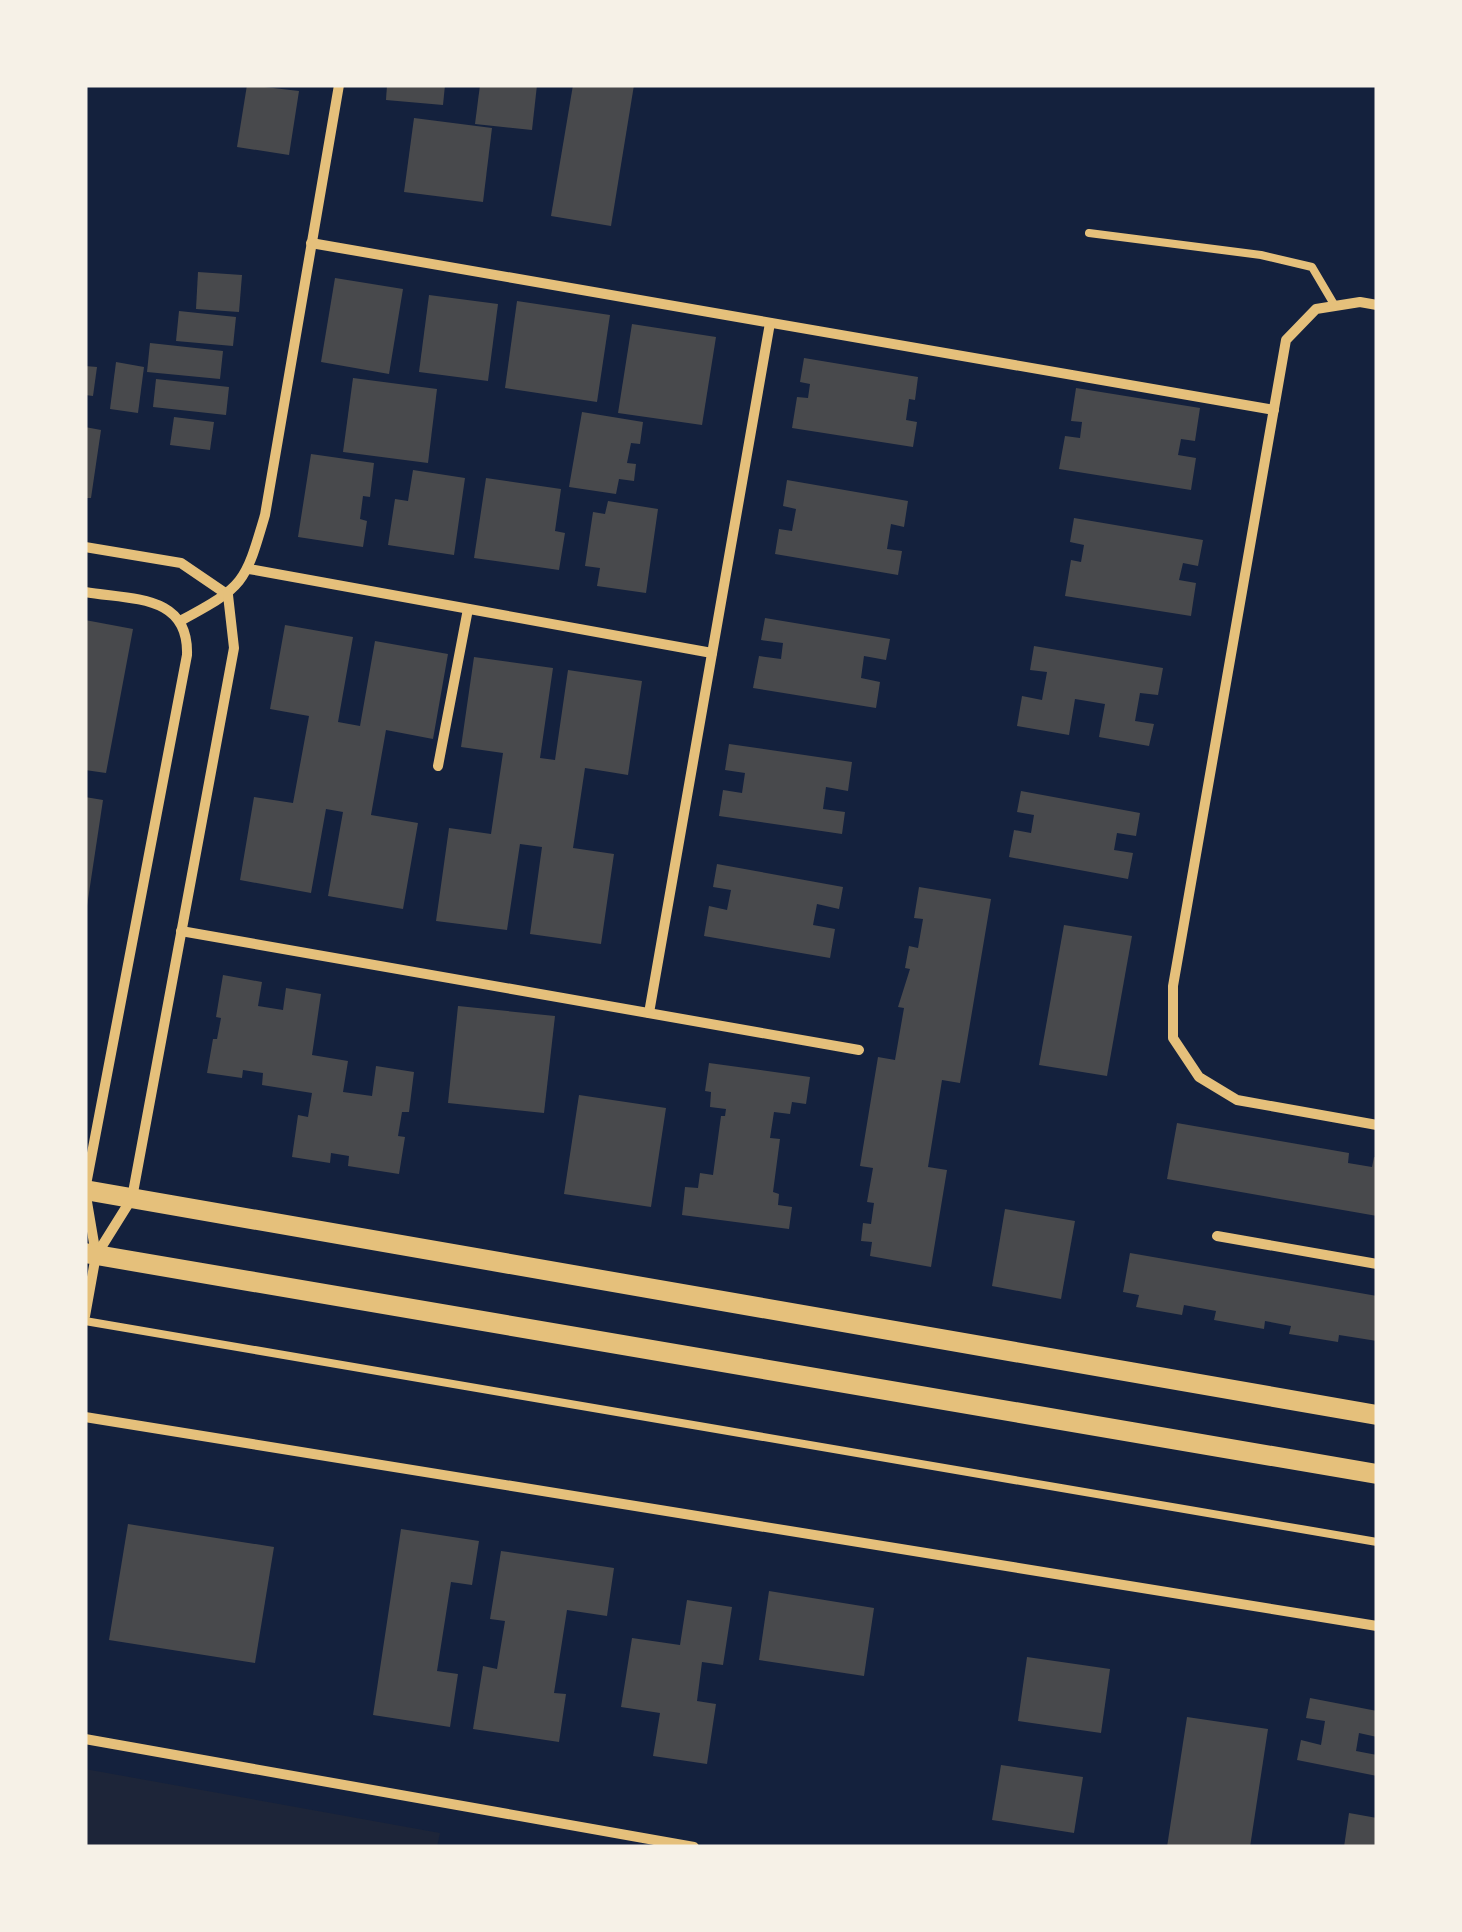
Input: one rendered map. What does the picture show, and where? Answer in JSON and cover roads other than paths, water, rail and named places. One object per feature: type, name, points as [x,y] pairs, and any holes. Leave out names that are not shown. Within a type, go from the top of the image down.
[{"type":"main road","points":[[85,1190],[1377,1415]]},
{"type":"main road","points":[[91,1254],[1377,1474]]},
{"type":"street","points":[[182,620],[228,595],[249,570],[265,515],[338,85]]},
{"type":"street","points":[[312,243],[1274,410]]},
{"type":"street","points":[[1377,305],[1360,302],[1316,309],[1286,340],[1173,986],[1173,1038],[1199,1076],[1236,1100],[1377,1125]]},
{"type":"street","points":[[650,1014],[770,323]]},
{"type":"street","points":[[85,547],[181,564],[228,595]]},
{"type":"street","points":[[249,570],[712,654]]},
{"type":"street","points":[[85,592],[170,610],[182,620],[188,635],[85,1190],[91,1254],[85,1318]]},
{"type":"street","points":[[91,1254],[132,1198],[234,648],[228,595]]},
{"type":"street","points":[[438,766],[468,609]]},
{"type":"street","points":[[181,931],[859,1050]]},
{"type":"street","points":[[1217,1236],[1377,1264]]},
{"type":"street","points":[[85,1417],[1377,1626]]},
{"type":"street","points":[[85,1740],[694,1847]]},
{"type":"lane","points":[[1089,233],[1260,255],[1312,268],[1335,306]]},
{"type":"lane","points":[[85,1318],[1377,1542]]}]
